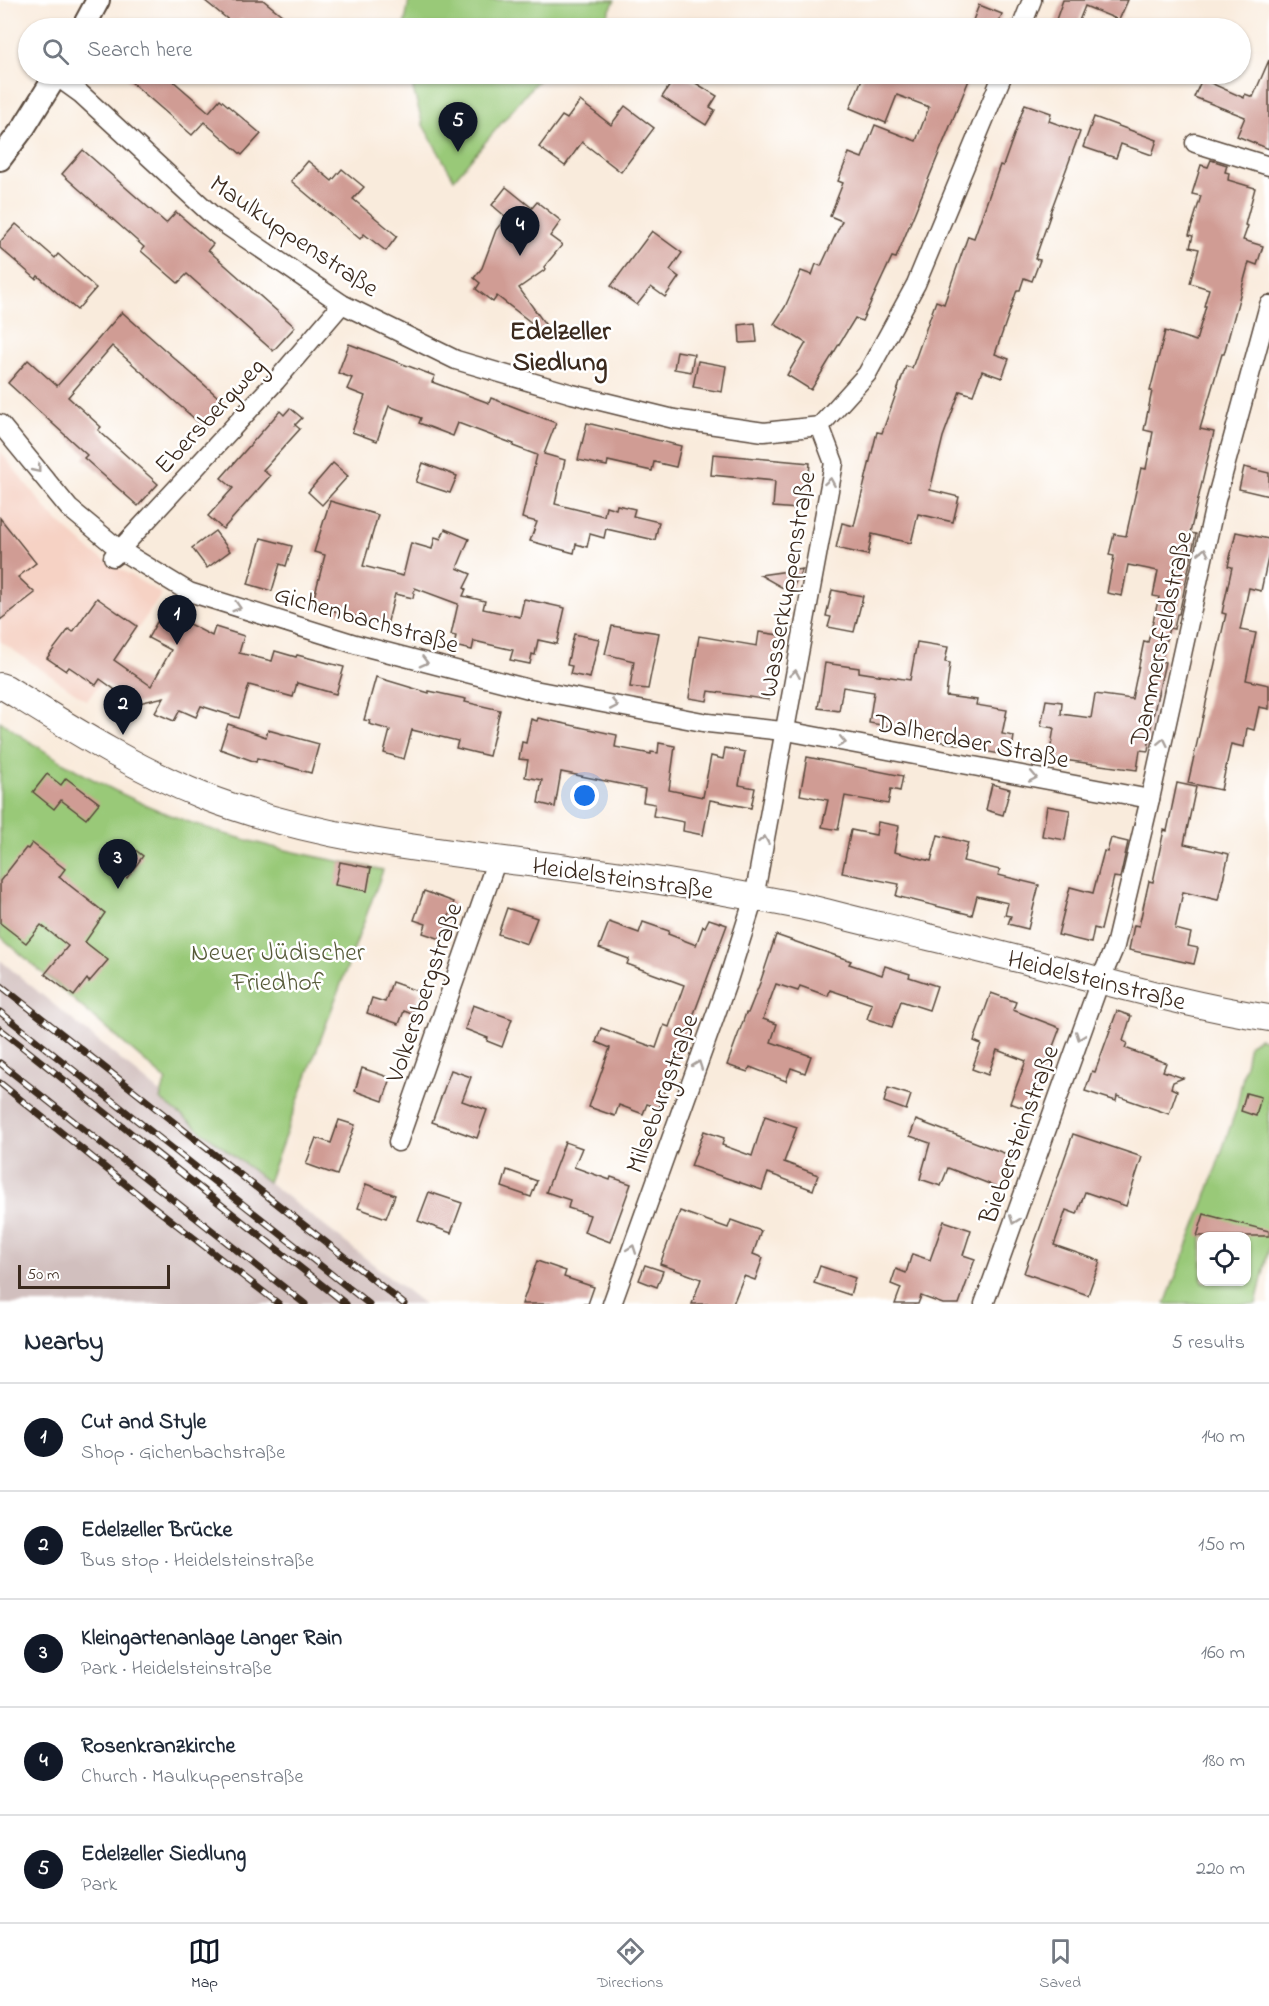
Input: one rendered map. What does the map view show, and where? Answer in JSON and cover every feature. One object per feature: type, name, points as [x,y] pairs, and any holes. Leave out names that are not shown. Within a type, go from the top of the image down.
[{"type":"main road","name":"Heidelsteinstraße","points":[[2,685],[106,747],[203,796],[307,829],[363,840],[674,883],[803,907],[1017,958],[1100,981],[1265,1018]]},
{"type":"street","points":[[88,18],[98,0]]},
{"type":"street","points":[[1025,18],[1032,0]]},
{"type":"street","points":[[0,159],[51,84]]},
{"type":"street","name":"Maulkuppenstraße","points":[[68,84],[213,216],[342,304],[456,360],[572,394],[674,419],[764,432],[820,426]]},
{"type":"street","points":[[820,426],[867,374],[916,284],[999,84]]},
{"type":"street","points":[[1195,143],[1269,166]]},
{"type":"street","name":"Ebersbergweg","points":[[116,554],[276,381],[342,304]]},
{"type":"street","name":"Dammersfeldstraße","points":[[1100,981],[1115,946],[1216,500],[1269,305]]},
{"type":"street","name":"Gichenbachstraße","points":[[0,424],[69,508],[116,554],[189,592],[354,644],[529,689],[708,723],[784,731]]},
{"type":"street","name":"Wasserkuppenstraße","points":[[753,898],[834,463],[820,426]]},
{"type":"street","name":"Dalherdaer Straße","points":[[784,731],[1150,799]]},
{"type":"street","name":"Volkersbergstraße","points":[[398,1142],[497,859]]},
{"type":"street","name":"Milseburgstraße","points":[[612,1304],[728,980],[753,898]]},
{"type":"street","name":"Biebersteinstraße","points":[[984,1304],[1100,981]]},
{"type":"shaded area","points":[[0,451],[51,515],[93,553],[162,594],[87,701],[0,641]]},
{"type":"shaded area","points":[[0,960],[268,1182],[424,1304],[0,1304]]},
{"type":"green space","points":[[409,0],[615,0],[606,18],[406,18]]},
{"type":"green space","points":[[412,84],[535,84],[454,179],[423,125]]},
{"type":"green space","name":"Neuer Jüdischer Friedhof","points":[[0,721],[59,760],[121,794],[187,821],[302,854],[383,870],[268,1182],[160,1099],[166,1080],[0,936]]},
{"type":"green space","points":[[1259,1038],[1269,1040],[1269,1248],[1256,1304],[1165,1304],[1205,1200],[1237,1107],[1249,1044]]},
{"type":"building","points":[[204,0],[263,0],[286,18],[226,18]]},
{"type":"building","points":[[1063,0],[1128,0],[1120,18],[1114,18],[1085,6],[1080,18],[1057,18]]},
{"type":"building","points":[[979,5],[1002,14],[1001,18],[974,18]]},
{"type":"building","points":[[1269,60],[1269,149],[1237,136],[1245,117],[1194,97],[1200,84],[1213,84],[1244,98],[1245,94],[1253,97]]},
{"type":"building","points":[[133,84],[177,84],[209,112],[220,99],[261,134],[242,155],[204,122],[192,135]]},
{"type":"building","points":[[670,84],[697,84],[717,96],[710,107],[715,110],[706,125],[662,97]]},
{"type":"building","points":[[860,84],[967,84],[896,258],[892,257],[862,321],[855,318],[811,390],[787,375],[806,343],[774,324],[785,307],[801,271],[812,275],[816,264],[821,266],[842,221],[830,216],[843,183],[838,181],[849,153],[862,158],[875,125],[916,141],[929,107],[897,95],[886,123],[850,108]]},
{"type":"building","points":[[580,101],[611,125],[625,106],[654,128],[621,172],[582,142],[565,166],[539,147],[562,116],[567,119]]},
{"type":"building","points":[[1025,104],[1051,113],[1049,121],[1080,132],[1035,259],[1040,260],[1032,281],[1024,278],[1020,290],[1017,290],[995,354],[1009,359],[1002,378],[982,371],[973,395],[960,391],[943,437],[930,490],[959,497],[953,522],[918,514],[911,543],[872,534],[868,555],[836,548],[842,523],[854,526],[877,432],[882,433],[906,366],[912,368],[936,301],[944,304],[968,236],[974,238]]},
{"type":"building","points":[[1094,117],[1157,140],[1152,155],[1121,144],[1116,158],[1083,147]]},
{"type":"building","points":[[83,150],[166,223],[176,212],[213,244],[208,250],[295,327],[273,351],[187,274],[178,283],[141,251],[144,247],[62,174]]},
{"type":"building","points":[[1211,160],[1227,165],[1225,172],[1229,173],[1228,180],[1255,188],[1243,240],[1263,246],[1257,265],[1249,262],[1224,354],[1222,354],[1200,429],[1214,432],[1190,533],[1196,534],[1179,614],[1177,614],[1174,629],[1169,628],[1161,661],[1165,662],[1148,751],[1140,750],[1137,770],[1049,758],[1054,728],[1041,726],[1046,700],[1062,702],[1061,714],[1091,718],[1095,694],[1132,699],[1144,641],[1148,642],[1159,597],[1153,596],[1158,571],[1128,565],[1122,596],[1107,593],[1114,556],[1109,555],[1114,534],[1126,536],[1141,468],[1146,469],[1153,432],[1144,430],[1152,391],[1150,391],[1165,331],[1196,341],[1206,306],[1204,306],[1209,289],[1190,283],[1199,249],[1190,247],[1193,236],[1189,235],[1201,196],[1192,194],[1201,165],[1208,167]]},
{"type":"building","points":[[308,161],[332,181],[342,169],[364,187],[353,199],[397,236],[386,251],[364,234],[360,239],[291,181]]},
{"type":"building","points":[[506,187],[532,208],[537,202],[561,221],[550,236],[562,245],[544,267],[546,269],[519,288],[550,331],[546,334],[497,296],[493,302],[476,289],[480,283],[474,278],[482,268],[496,230],[506,217],[492,205]]},
{"type":"building","points":[[16,224],[55,258],[58,254],[96,288],[77,310],[38,276],[36,279],[0,248],[0,242]]},
{"type":"building","points":[[652,231],[682,253],[670,270],[679,277],[665,297],[651,287],[637,305],[611,286]]},
{"type":"building","points":[[122,312],[226,404],[205,428],[112,346],[68,397],[101,427],[98,430],[158,484],[138,506],[84,458],[87,455],[8,383],[28,360],[57,386]]},
{"type":"building","points":[[755,323],[757,342],[740,343],[739,325]]},
{"type":"building","points":[[349,344],[435,376],[432,382],[489,403],[491,398],[556,423],[544,454],[565,460],[555,504],[604,516],[606,506],[616,509],[617,505],[635,509],[633,516],[659,522],[655,540],[606,529],[604,538],[590,534],[587,547],[576,544],[574,553],[530,541],[537,522],[522,518],[537,455],[458,423],[453,436],[419,423],[421,418],[389,406],[377,441],[352,432],[365,396],[347,389],[352,378],[338,373]]},
{"type":"building","points":[[677,351],[694,354],[691,372],[674,369]]},
{"type":"building","points":[[698,361],[726,366],[722,392],[693,387]]},
{"type":"building","points":[[290,408],[302,418],[295,425],[300,429],[263,470],[270,476],[223,529],[208,516],[233,488],[221,478],[280,411],[284,415]]},
{"type":"building","points":[[587,423],[681,446],[676,467],[654,462],[652,471],[608,461],[607,466],[578,460]]},
{"type":"building","points":[[713,454],[810,463],[807,498],[799,497],[798,509],[773,507],[775,481],[711,475]]},
{"type":"building","points":[[333,463],[348,476],[322,505],[308,492]]},
{"type":"building","points":[[423,463],[457,476],[450,493],[416,482]]},
{"type":"building","points":[[1244,467],[1269,473],[1269,496],[1239,489]]},
{"type":"building","points":[[330,501],[378,515],[363,566],[403,576],[411,543],[432,549],[435,537],[441,539],[445,529],[469,539],[457,568],[471,574],[463,596],[485,601],[483,609],[520,617],[524,599],[565,608],[557,644],[538,640],[535,655],[532,654],[530,664],[510,660],[513,650],[474,641],[472,650],[454,646],[456,636],[451,635],[458,604],[415,588],[413,598],[395,594],[387,625],[312,605],[325,555],[314,552]]},
{"type":"building","points":[[0,518],[36,563],[18,577],[35,593],[0,620]]},
{"type":"building","points":[[215,531],[230,551],[207,568],[192,548]]},
{"type":"building","points":[[1236,532],[1269,539],[1269,553],[1261,591],[1249,588],[1240,630],[1256,633],[1246,680],[1269,685],[1269,709],[1259,707],[1254,730],[1247,728],[1244,747],[1231,744],[1221,790],[1188,783],[1226,614],[1222,613],[1232,567],[1228,566]]},
{"type":"building","points":[[261,538],[292,546],[286,566],[280,564],[272,591],[248,584]]},
{"type":"building","points":[[803,569],[790,592],[760,575]]},
{"type":"building","points":[[832,590],[863,596],[854,632],[828,627],[831,617],[826,616]]},
{"type":"building","points":[[97,598],[137,626],[114,660],[151,686],[171,650],[148,638],[157,622],[161,624],[168,613],[212,636],[215,627],[244,636],[239,653],[272,661],[275,651],[344,667],[336,694],[297,683],[293,697],[249,685],[239,718],[201,706],[196,717],[180,710],[174,721],[155,713],[164,697],[126,706],[125,697],[100,679],[96,685],[69,667],[66,671],[47,658],[69,629],[73,632]]},
{"type":"building","points":[[612,626],[659,633],[648,689],[630,687],[634,661],[605,654]]},
{"type":"building","points":[[759,632],[779,635],[769,700],[709,691],[707,701],[689,698],[699,636],[757,646]]},
{"type":"building","points":[[574,634],[599,639],[590,678],[570,674],[572,666],[567,665]]},
{"type":"building","points":[[917,642],[948,647],[945,662],[950,663],[946,696],[977,700],[976,705],[1007,710],[1002,734],[1014,736],[1011,756],[983,751],[984,748],[924,739],[925,732],[869,723],[874,692],[843,687],[839,711],[818,708],[825,663],[859,668],[859,672],[910,680]]},
{"type":"building","points":[[376,677],[429,693],[429,691],[466,699],[465,702],[500,710],[489,756],[456,748],[458,741],[412,730],[404,759],[384,753],[390,730],[369,724],[370,721],[364,720]]},
{"type":"building","points":[[538,718],[617,735],[615,747],[651,754],[651,752],[658,753],[659,743],[675,746],[669,790],[703,797],[711,756],[723,759],[725,748],[745,752],[739,785],[755,788],[751,808],[710,800],[703,835],[683,831],[684,822],[653,816],[655,804],[643,802],[645,789],[561,772],[555,807],[538,803],[542,780],[525,777],[528,760],[519,759],[522,742],[526,743],[531,719],[537,721]]},
{"type":"building","points":[[228,724],[266,737],[268,730],[319,744],[311,773],[257,758],[256,762],[220,749]]},
{"type":"building","points":[[807,757],[903,776],[900,791],[891,789],[888,804],[845,796],[838,830],[822,827],[828,800],[800,795]]},
{"type":"building","points":[[47,774],[61,785],[66,778],[99,803],[86,819],[61,800],[54,809],[33,792]]},
{"type":"building","points":[[1177,783],[1196,787],[1184,844],[1229,854],[1218,900],[1183,892],[1175,929],[1191,933],[1188,946],[1198,948],[1194,964],[1129,950],[1134,925],[1139,926],[1149,881],[1153,882]]},
{"type":"building","points":[[992,784],[1010,789],[1003,815],[986,810]]},
{"type":"building","points":[[1047,806],[1070,810],[1065,840],[1042,836]]},
{"type":"building","points":[[878,822],[899,826],[894,852],[931,861],[938,835],[968,843],[963,861],[1000,870],[998,875],[1039,885],[1028,929],[1008,924],[1011,916],[1005,915],[1008,903],[977,896],[972,915],[896,896],[899,884],[842,873],[851,830],[876,835]]},
{"type":"building","points":[[1111,838],[1128,842],[1120,878],[1114,877],[1101,930],[1094,928],[1091,943],[1058,935],[1070,887],[1093,893],[1104,851],[1107,852]]},
{"type":"building","points":[[124,841],[143,856],[127,878],[107,863]]},
{"type":"building","points":[[32,843],[65,869],[59,877],[105,913],[85,942],[108,960],[89,982],[87,979],[74,996],[45,974],[68,946],[41,925],[26,943],[0,923],[0,881]]},
{"type":"building","points":[[340,862],[371,868],[367,891],[335,885]]},
{"type":"building","points":[[424,891],[454,902],[441,939],[423,933],[426,924],[414,920]]},
{"type":"building","points":[[507,908],[537,918],[527,944],[498,934]]},
{"type":"building","points":[[709,919],[727,925],[659,1108],[647,1104],[643,1114],[619,1105],[615,1116],[589,1107],[610,1048],[596,1042],[601,1028],[656,1048],[664,1025],[669,1027],[684,985],[627,964],[629,959],[599,948],[609,922],[639,933],[643,922],[669,931],[668,934],[696,945],[703,926],[705,927]]},
{"type":"building","points":[[776,935],[851,961],[849,964],[882,975],[885,966],[937,986],[929,1010],[901,1001],[892,1027],[867,1019],[872,1004],[830,990],[828,996],[800,986],[798,991],[776,984],[763,1019],[777,1024],[771,1042],[811,1056],[805,1073],[791,1068],[786,1081],[750,1067],[748,1072],[727,1065],[760,983]]},
{"type":"building","points":[[392,982],[420,992],[412,1014],[404,1011],[399,1024],[367,1013],[372,998],[385,1002]]},
{"type":"building","points":[[991,993],[1016,1002],[1013,1010],[1060,1028],[1029,1110],[1010,1103],[1026,1061],[997,1050],[988,1075],[972,1069],[981,1044],[974,1041]]},
{"type":"building","points":[[473,1005],[512,1019],[502,1047],[487,1041],[488,1038],[465,1029]]},
{"type":"building","points":[[1117,1011],[1131,1016],[1123,1041],[1127,1043],[1125,1048],[1166,1063],[1163,1071],[1183,1078],[1173,1082],[1171,1088],[1177,1091],[1169,1114],[1117,1096],[1116,1101],[1085,1091],[1092,1071],[1095,1072]]},
{"type":"building","points":[[362,1068],[391,1078],[383,1101],[355,1091]]},
{"type":"building","points":[[451,1070],[471,1077],[462,1101],[487,1110],[477,1138],[432,1122]]},
{"type":"building","points":[[888,1088],[911,1095],[906,1110],[884,1102]]},
{"type":"building","points":[[1246,1093],[1261,1097],[1256,1116],[1241,1111]]},
{"type":"building","points":[[765,1116],[797,1127],[784,1162],[818,1175],[813,1190],[768,1173],[762,1190],[691,1166],[704,1131],[724,1138],[722,1145],[752,1156]]},
{"type":"building","points":[[339,1120],[355,1125],[337,1175],[306,1164],[316,1138],[331,1143]]},
{"type":"building","points":[[916,1120],[1012,1156],[1000,1188],[948,1168],[941,1186],[920,1179],[930,1143],[910,1136]]},
{"type":"building","points":[[1073,1134],[1142,1157],[1126,1206],[1085,1192],[1077,1214],[1066,1210],[1054,1245],[1100,1261],[1088,1295],[1024,1273]]},
{"type":"building","points":[[565,1142],[582,1148],[574,1167],[610,1180],[611,1177],[631,1184],[610,1242],[584,1232],[590,1215],[568,1208],[570,1200],[546,1192]]},
{"type":"building","points":[[507,1170],[537,1181],[531,1197],[502,1187]]},
{"type":"building","points":[[366,1184],[395,1195],[386,1218],[358,1208]]},
{"type":"building","points":[[429,1192],[462,1203],[451,1233],[418,1221]]},
{"type":"building","points":[[680,1211],[728,1228],[731,1220],[761,1231],[753,1254],[763,1258],[755,1280],[744,1276],[733,1304],[692,1304],[701,1279],[660,1264]]},
{"type":"building","points":[[1204,1214],[1269,1231],[1269,1236],[1251,1236],[1251,1232],[1198,1232]]},
{"type":"building","points":[[944,1221],[971,1230],[963,1255],[975,1259],[959,1304],[943,1304],[921,1296],[918,1304],[895,1304],[901,1288],[891,1284],[896,1269],[906,1273],[912,1254],[930,1260]]},
{"type":"building","points":[[537,1261],[566,1271],[564,1277],[594,1287],[588,1304],[522,1304]]},
{"type":"building","points":[[645,1265],[663,1271],[657,1287],[639,1280]]},
{"type":"building","points":[[820,1266],[855,1278],[850,1295],[814,1283]]},
{"type":"railway","points":[[0,985],[404,1304]]},
{"type":"railway","points":[[0,1012],[369,1304]]},
{"type":"railway","points":[[0,1029],[346,1304]]},
{"type":"railway","points":[[0,1063],[305,1304]]},
{"type":"railway","points":[[0,1083],[279,1304]]},
{"type":"place","name":"Edelzeller Siedlung","points":[[458,152]]},
{"type":"place","name":"Rosenkranzkirche","points":[[520,256]]},
{"type":"place","name":"Cut and Style","points":[[177,645]]},
{"type":"place","name":"Edelzeller Brücke","points":[[123,735]]},
{"type":"place","name":"Kleingartenanlage Langer Rain","points":[[118,889]]},
{"type":"district","name":"Edelzeller Siedlung","points":[[560,346]]}]
